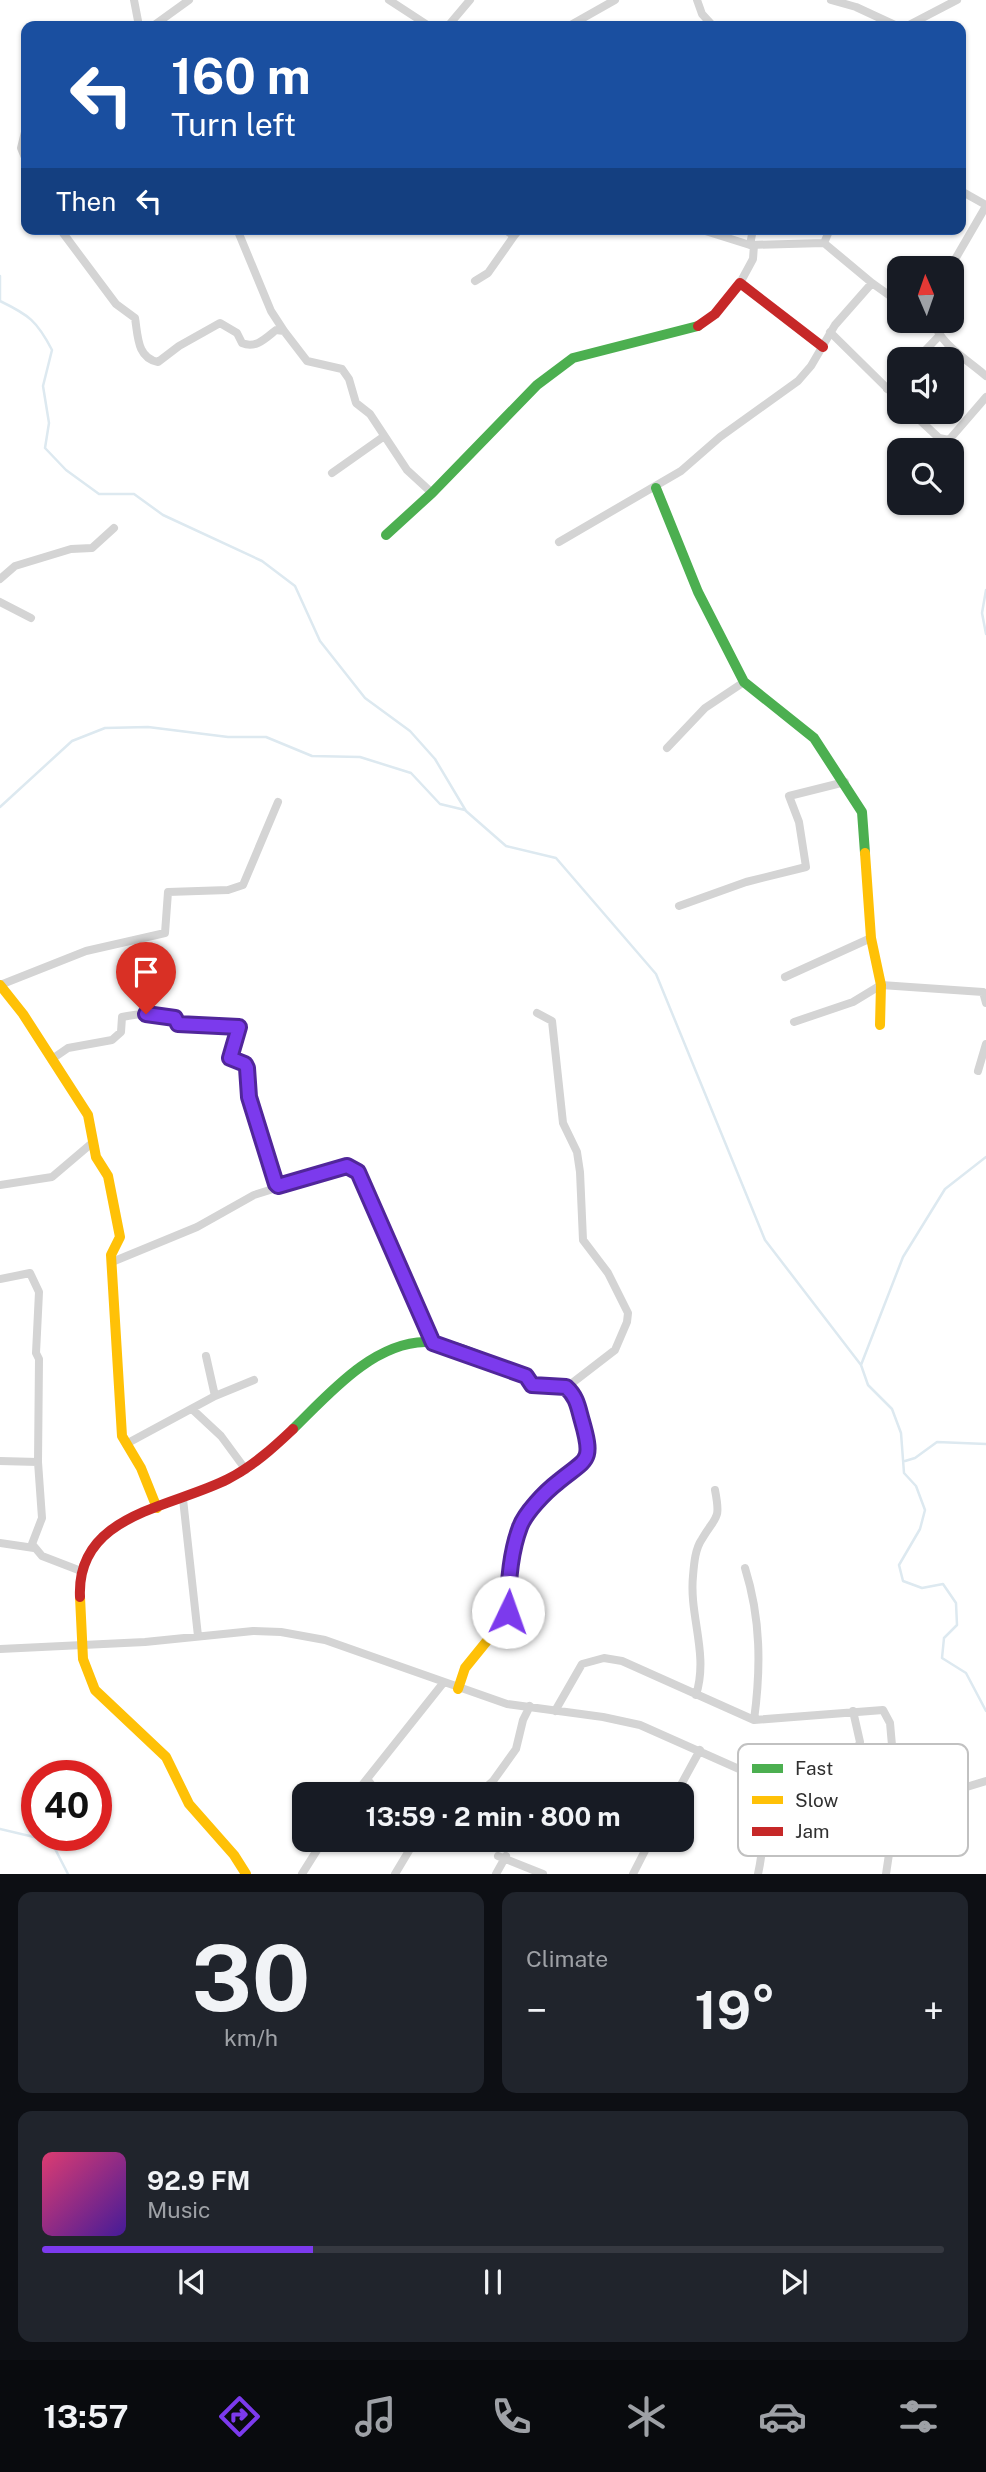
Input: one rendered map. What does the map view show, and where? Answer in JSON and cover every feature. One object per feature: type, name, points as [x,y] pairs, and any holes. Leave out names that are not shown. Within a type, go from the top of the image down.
[{"type":"street","points":[[134,0],[138,21]]},
{"type":"street","points":[[160,21],[189,0]]},
{"type":"street","points":[[389,0],[421,21]]},
{"type":"street","points":[[452,21],[470,0]]},
{"type":"street","points":[[697,0],[702,15],[708,21]]},
{"type":"street","points":[[831,0],[856,7],[886,21]]},
{"type":"street","points":[[916,21],[957,0]]},
{"type":"street","points":[[577,21],[611,1]]},
{"type":"street","points":[[957,256],[985,211],[966,195]]},
{"type":"street","points":[[64,235],[116,304],[135,318],[142,353],[150,360],[158,362],[179,345],[220,323],[237,333],[242,343],[249,346],[260,343],[276,330],[284,331]]},
{"type":"street","points":[[239,235],[271,311],[284,331],[307,361],[342,369],[349,379],[356,403],[370,414],[407,470],[432,494]]},
{"type":"street","points":[[475,281],[488,273],[516,235]]},
{"type":"street","points":[[719,235],[752,245],[824,243],[887,294]]},
{"type":"street","points":[[386,535],[432,494],[537,385],[573,358],[698,326],[715,314],[740,283],[753,259],[753,235]]},
{"type":"street","points":[[824,243],[827,235]]},
{"type":"street","points":[[740,283],[823,347]]},
{"type":"street","points":[[559,542],[656,488],[697,459],[720,436],[798,381],[823,347],[830,332],[872,283]]},
{"type":"street","points":[[830,332],[887,389]]},
{"type":"street","points":[[941,333],[985,374]]},
{"type":"street","points":[[964,423],[986,397]]},
{"type":"street","points":[[924,424],[939,438],[949,440],[963,424]]},
{"type":"street","points":[[331,473],[383,437]]},
{"type":"street","points":[[656,488],[698,592],[744,682],[814,738],[862,812],[872,937],[881,985],[880,1025]]},
{"type":"street","points":[[0,579],[15,566],[71,550],[92,548],[114,528]]},
{"type":"street","points":[[0,603],[31,618]]},
{"type":"street","points":[[667,748],[705,708],[744,682]]},
{"type":"street","points":[[678,906],[746,882],[806,866],[799,822],[789,796],[845,782]]},
{"type":"street","points":[[157,1508],[141,1468],[122,1436],[111,1255],[120,1237],[108,1176],[96,1157],[88,1115],[23,1014],[0,985],[86,951],[165,933],[168,892],[228,890],[243,885],[278,802]]},
{"type":"street","points":[[785,977],[872,937]]},
{"type":"street","points":[[794,1022],[853,1002],[881,985],[982,992],[986,1003]]},
{"type":"street","points":[[537,1013],[552,1021],[563,1124],[577,1152],[580,1172],[583,1240],[608,1273],[628,1313],[623,1336],[615,1350],[566,1387]]},
{"type":"street","points":[[52,1059],[68,1048],[87,1042],[112,1040],[121,1032],[122,1017],[133,1014],[162,1014],[175,1018],[178,1024],[239,1027],[230,1058],[245,1064],[247,1068],[251,1106],[278,1186]]},
{"type":"street","points":[[978,1071],[986,1044]]},
{"type":"street","points":[[0,1185],[52,1177],[92,1143]]},
{"type":"street","points":[[112,1262],[156,1246],[254,1195],[347,1166],[358,1172],[433,1343]]},
{"type":"street","points":[[0,1279],[30,1273],[39,1292],[36,1353],[39,1359],[38,1462],[42,1518],[33,1539],[34,1548]]},
{"type":"street","points":[[246,1874],[232,1852],[190,1806],[165,1755],[101,1700],[86,1670],[80,1600],[81,1571],[87,1553],[102,1536],[157,1508],[246,1470],[321,1400],[376,1359],[415,1343],[433,1343],[526,1376],[532,1385],[566,1387],[575,1395],[588,1442],[586,1456],[580,1468],[557,1482],[519,1528],[507,1584],[508,1615],[465,1668],[458,1689]]},
{"type":"street","points":[[205,1356],[215,1396]]},
{"type":"street","points":[[126,1444],[215,1396],[254,1380]]},
{"type":"street","points":[[192,1409],[221,1436],[246,1470]]},
{"type":"street","points":[[0,1461],[38,1462]]},
{"type":"street","points":[[696,1695],[701,1649],[692,1578],[696,1553],[702,1538],[714,1525],[719,1510],[715,1490]]},
{"type":"street","points":[[183,1499],[198,1636]]},
{"type":"street","points":[[0,1543],[34,1548],[42,1556],[81,1571]]},
{"type":"street","points":[[745,1568],[755,1597],[760,1669],[754,1720]]},
{"type":"street","points":[[0,1649],[253,1631],[325,1640],[458,1689],[507,1704],[640,1726],[738,1767]]},
{"type":"street","points":[[555,1711],[582,1664],[604,1658],[622,1661],[754,1720],[853,1711],[887,1712],[891,1744]]},
{"type":"street","points":[[365,1782],[444,1682]]},
{"type":"street","points":[[493,1782],[516,1749],[523,1720],[530,1706]]},
{"type":"street","points":[[853,1711],[860,1730],[859,1744]]},
{"type":"street","points":[[683,1782],[700,1750]]},
{"type":"street","points":[[968,1787],[986,1781]]},
{"type":"street","points":[[302,1874],[316,1852]]},
{"type":"street","points":[[395,1874],[408,1852]]},
{"type":"street","points":[[633,1874],[644,1852]]},
{"type":"street","points":[[496,1874],[502,1856],[543,1874]]},
{"type":"street","points":[[758,1874],[762,1856]]},
{"type":"street","points":[[886,1874],[889,1856]]},
{"type":"waterway","points":[[0,276],[0,301],[31,320],[42,332],[52,350],[43,386],[49,423],[45,448],[66,470],[99,494],[134,494],[163,515],[262,561],[295,586],[320,641],[365,698],[410,731],[435,759],[466,811],[506,846],[556,858],[656,974],[765,1240],[861,1365],[868,1385],[892,1409],[901,1433],[904,1473],[916,1486],[925,1510],[920,1529],[899,1565],[903,1581],[922,1588],[943,1584],[956,1603],[957,1625],[944,1638],[942,1658],[966,1673],[986,1711]]},
{"type":"waterway","points":[[986,590],[982,613],[986,634]]},
{"type":"waterway","points":[[0,807],[72,741],[105,728],[148,727],[228,737],[266,737],[312,756],[360,757],[411,773],[440,804],[465,810]]},
{"type":"waterway","points":[[861,1365],[903,1257],[945,1189],[986,1157]]},
{"type":"waterway","points":[[905,1461],[915,1458],[937,1442],[986,1444]]},
{"type":"waterway","points":[[0,1829],[51,1841],[68,1874]]},
{"type":"traffic: fast","points":[[386,535],[432,493],[537,385],[573,358],[698,326]]},
{"type":"traffic: fast","points":[[656,488],[698,592],[744,682],[814,738],[862,812],[865,853]]},
{"type":"traffic: fast","points":[[293,1429],[336,1387],[369,1361],[387,1351],[425,1342],[449,1345],[512,1369],[532,1385],[567,1387],[575,1396],[588,1442],[586,1456],[580,1468],[557,1482],[519,1528],[511,1568]]},
{"type":"traffic: slow","points":[[865,853],[871,938],[881,985],[880,1025]]},
{"type":"traffic: slow","points":[[0,985],[23,1014],[88,1115],[96,1157],[108,1176],[120,1237],[111,1255],[122,1436],[141,1468],[157,1508]]},
{"type":"traffic: slow","points":[[458,1689],[465,1668],[508,1615],[507,1587],[511,1568]]},
{"type":"traffic: slow","points":[[80,1597],[83,1659],[95,1690],[166,1757],[189,1804],[234,1855],[246,1874]]},
{"type":"traffic: jam","points":[[698,326],[715,314],[740,283],[823,347]]},
{"type":"traffic: jam","points":[[80,1597],[83,1569],[93,1548],[110,1531],[155,1507],[228,1479],[262,1456],[293,1429]]},
{"type":"route","points":[[146,1014],[162,1014],[175,1018],[178,1024],[239,1027],[230,1058],[245,1064],[247,1068],[249,1097],[276,1184],[278,1186],[347,1166],[358,1172],[370,1194],[433,1343],[526,1376],[532,1385],[566,1387],[575,1395],[588,1442],[586,1456],[580,1468],[557,1482],[527,1515],[519,1528],[513,1545],[507,1584],[508,1612]]}]
